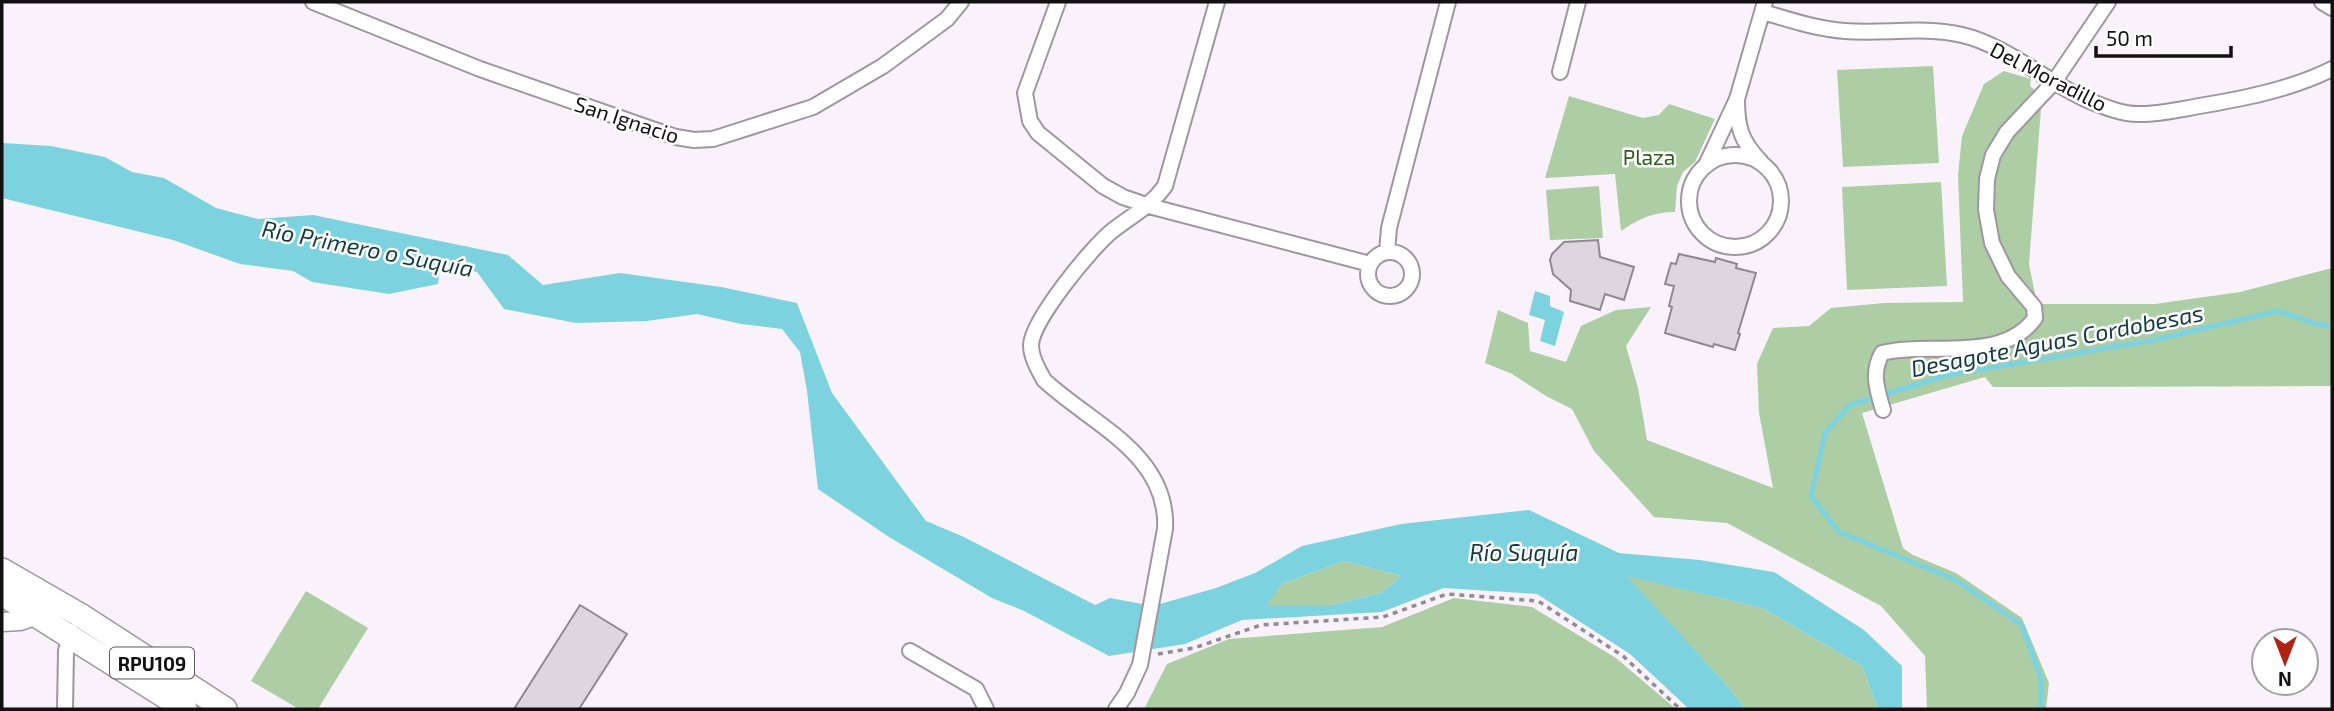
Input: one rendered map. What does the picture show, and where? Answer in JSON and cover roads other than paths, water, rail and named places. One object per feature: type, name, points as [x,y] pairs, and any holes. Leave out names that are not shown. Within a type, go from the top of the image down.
[{"type":"main road","name":"RPU109","points":[[2,570],[43,606],[225,709]]},
{"type":"main road","name":"RPU109","points":[[2,594],[43,606]]},
{"type":"main road","name":"RPU109","points":[[74,625],[185,709]]},
{"type":"street","name":"San Ignacio","points":[[313,2],[480,69],[676,137],[694,140],[713,139],[813,107],[883,66],[947,19],[961,2]]},
{"type":"street","points":[[1058,2],[1025,93],[1026,109],[1038,133],[1103,186],[1123,197],[1370,264]]},
{"type":"street","points":[[1116,709],[1140,666],[1166,512],[1161,492],[1144,462],[1044,380],[1035,364],[1031,345],[1035,330],[1063,287],[1094,249],[1111,232],[1149,206],[1165,186],[1217,2]]},
{"type":"street","points":[[1387,253],[1389,228],[1448,2]]},
{"type":"street","points":[[1560,72],[1578,2]]},
{"type":"street","points":[[1883,409],[1875,384],[1875,366],[1882,353],[1906,348],[1943,350],[1977,347],[2004,340],[2029,327],[2035,318],[2034,307],[2008,276],[1992,243],[1986,211],[1987,179],[1993,155],[2007,132],[2054,82],[2108,2]]},
{"type":"street","points":[[2322,2],[2332,8]]},
{"type":"street","points":[[1737,99],[1737,122],[1741,136],[1775,178],[1780,192],[1779,214],[1768,234],[1756,243],[1727,247],[1712,242],[1700,232],[1692,220],[1690,190],[1696,176],[1706,165],[1737,99],[1764,7]]},
{"type":"street","name":"Del Moradillo","points":[[1764,7],[1824,29],[1964,35],[1999,50],[2054,82],[2107,107],[2140,114],[2253,96],[2292,86],[2332,69]]},
{"type":"street","points":[[1706,165],[1735,155],[1751,158],[1765,166]]},
{"type":"street","points":[[1387,253],[1401,256],[1410,266],[1410,280],[1402,292],[1388,296],[1375,290],[1368,278],[1370,264],[1374,258],[1387,253]]},
{"type":"street","points":[[2,622],[20,621],[43,606]]},
{"type":"street","points":[[65,709],[66,652],[74,625]]},
{"type":"street","points":[[910,651],[976,689],[986,709]]},
{"type":"water","name":"Río Suquía","points":[[2,143],[51,146],[105,157],[132,172],[164,178],[216,208],[258,219],[313,215],[508,255],[543,285],[620,273],[721,287],[797,303],[832,393],[926,521],[964,537],[1095,605],[1110,598],[1153,606],[1216,588],[1255,573],[1302,546],[1401,524],[1529,510],[1619,553],[1700,560],[1774,572],[1864,630],[1902,666],[1902,709],[1878,709],[1862,666],[1762,608],[1627,576],[1746,709],[1689,709],[1630,654],[1537,594],[1444,588],[1382,612],[1242,620],[1185,644],[1109,656],[1024,611],[992,598],[889,537],[818,489],[800,352],[782,329],[741,324],[697,314],[647,321],[576,323],[504,309],[477,272],[441,264],[438,284],[389,294],[312,282],[293,271],[240,264],[173,240],[2,198]],"holes":[[[1344,561],[1401,576],[1383,592],[1333,605],[1267,605],[1282,584]]]},
{"type":"water","points":[[1535,291],[1550,296],[1550,306],[1564,312],[1555,346],[1540,341],[1545,320],[1529,315]]},
{"type":"waterway","name":"Desagote Aguas Cordobesas","points":[[2041,709],[2041,679],[2022,625],[1956,580],[1839,532],[1811,496],[1825,433],[1850,405],[1948,375],[2154,340],[2278,311],[2316,324],[2332,326]]},
{"type":"park label","name":"Plaza","points":[[1649,156]]},
{"type":"water label","name":"Río Primero o Suquía","points":[[368,248]]}]
